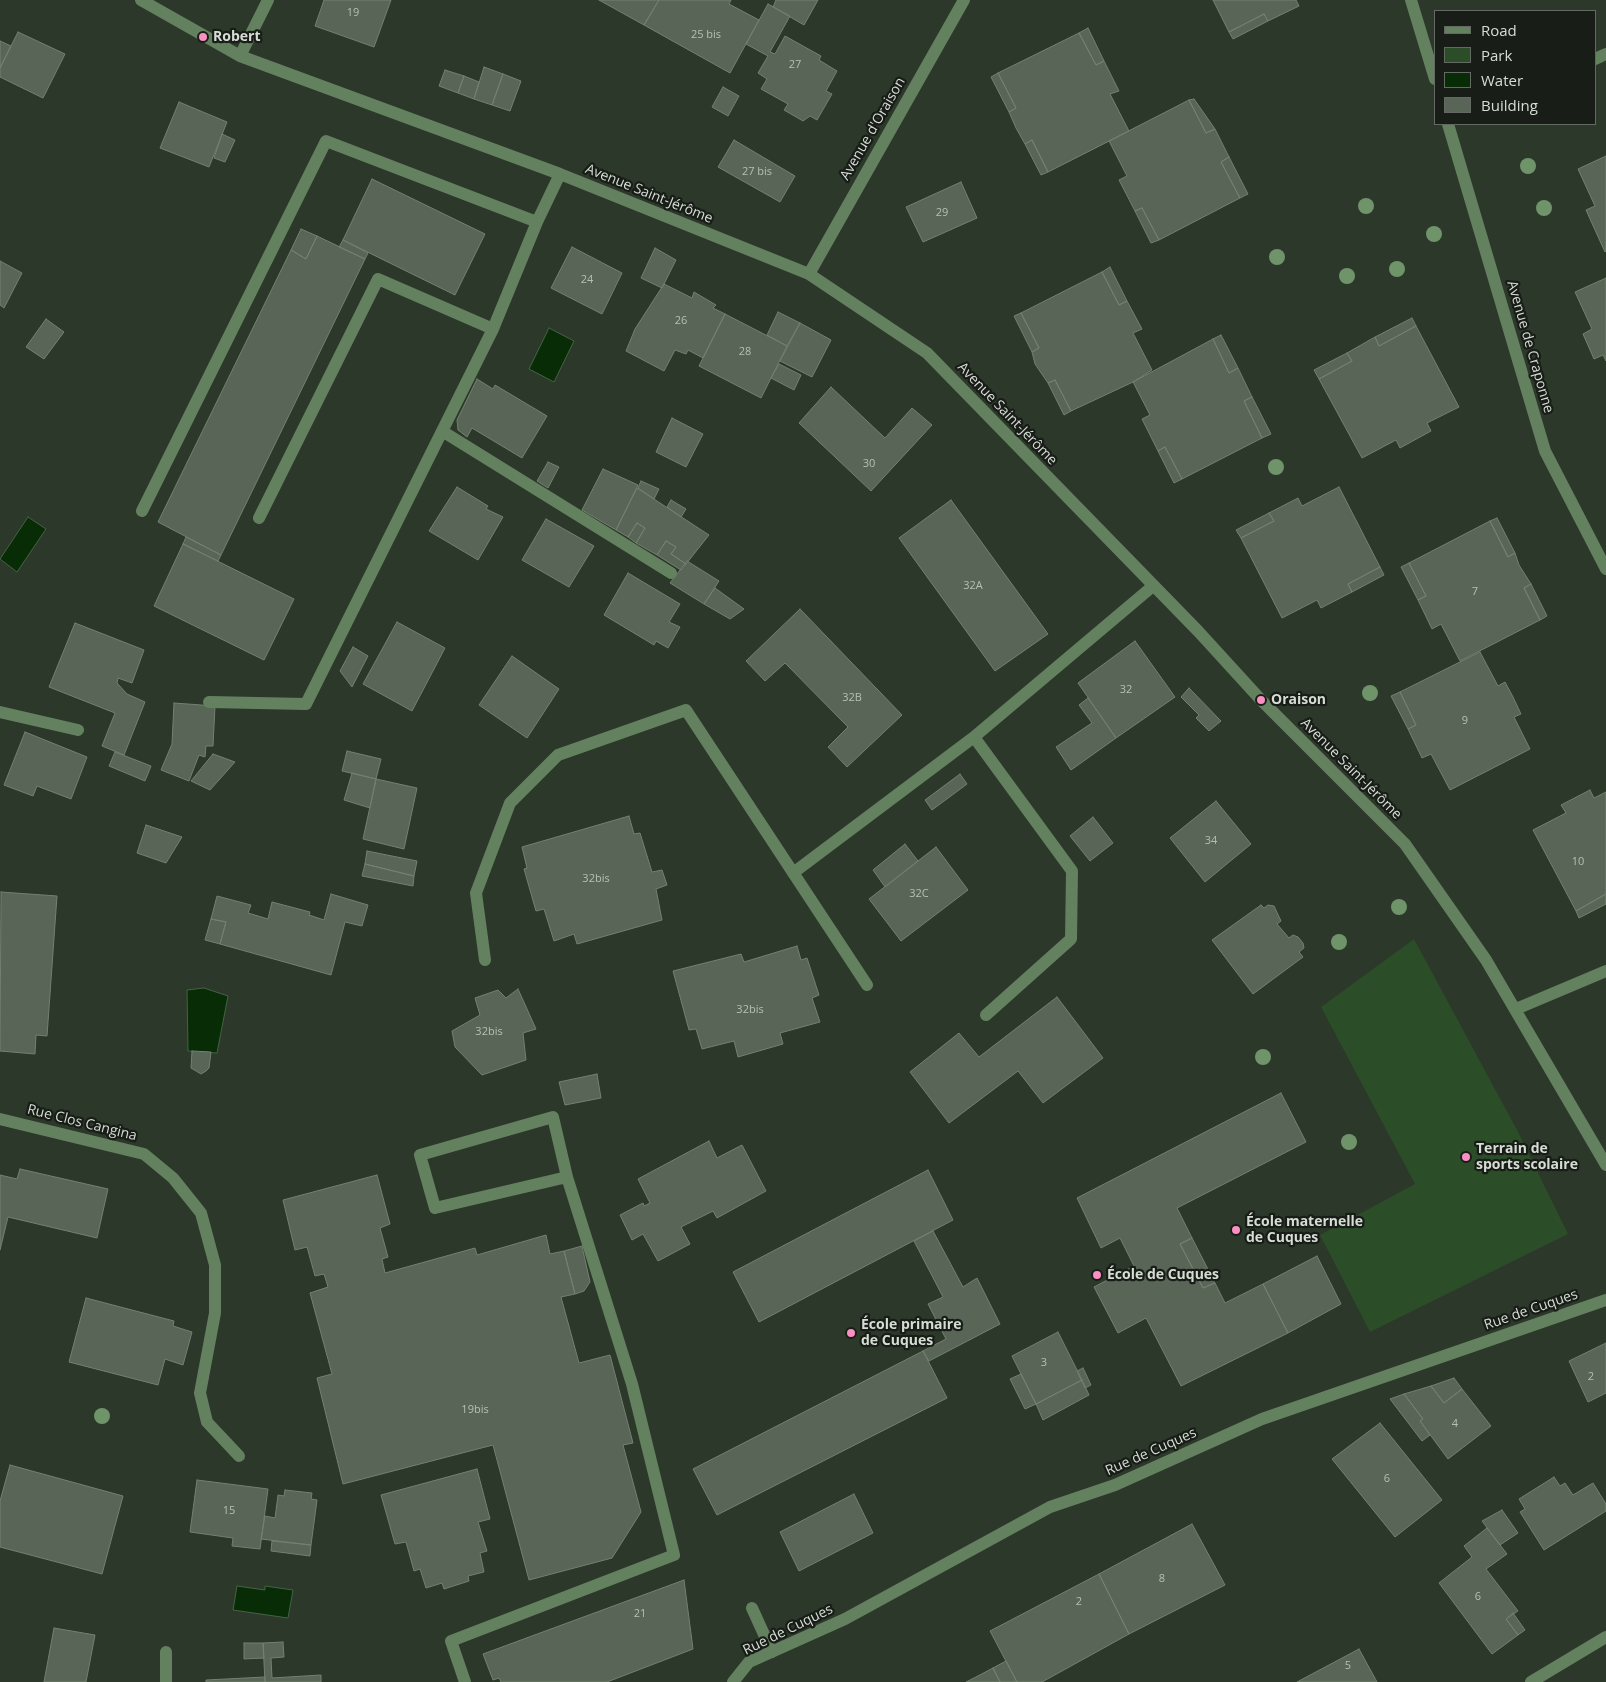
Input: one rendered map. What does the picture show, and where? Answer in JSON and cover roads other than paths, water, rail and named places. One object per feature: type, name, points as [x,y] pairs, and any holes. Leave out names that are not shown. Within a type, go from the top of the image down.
[{"type":"street","name":"Avenue Saint-Jérôme","points":[[141,0],[240,56],[560,174],[809,274],[927,353],[1198,631],[1261,700],[1405,844],[1480,951],[1516,1009],[1556,1082],[1606,1165]]},
{"type":"street","points":[[240,56],[268,0]]},
{"type":"street","name":"Avenue d'Oraison","points":[[809,274],[964,0]]},
{"type":"street","points":[[1411,0],[1434,76]]},
{"type":"street","name":"Avenue de Craponne","points":[[1448,125],[1545,451],[1606,569]]},
{"type":"street","points":[[142,511],[326,141],[537,222]]},
{"type":"street","points":[[209,702],[306,704],[494,328],[537,222],[560,174]]},
{"type":"street","points":[[259,518],[378,278],[494,328]]},
{"type":"street","points":[[442,430],[671,573]]},
{"type":"street","points":[[793,873],[974,737],[1153,586]]},
{"type":"street","points":[[485,960],[476,893],[510,803],[558,755],[686,710],[866,985]]},
{"type":"street","points":[[0,712],[78,730]]},
{"type":"street","points":[[974,737],[1072,871],[1071,939],[986,1015]]},
{"type":"street","points":[[1516,1009],[1606,971]]},
{"type":"street","points":[[465,1682],[451,1641],[674,1555],[632,1384],[567,1177],[553,1118],[420,1155],[435,1208],[567,1177]]},
{"type":"street","name":"Rue Clos Cangina","points":[[0,1119],[144,1154],[173,1178],[201,1213],[215,1265],[215,1313],[200,1393],[207,1422],[239,1456]]},
{"type":"street","name":"Rue de Cuques","points":[[733,1682],[749,1662],[845,1619],[1050,1507],[1115,1484],[1262,1419],[1606,1300]]},
{"type":"street","points":[[752,1608],[772,1652]]},
{"type":"street","points":[[1531,1682],[1606,1637]]},
{"type":"street","points":[[166,1652],[166,1682]]},
{"type":"water","points":[[549,328],[574,341],[554,382],[529,369]]},
{"type":"water","points":[[28,517],[46,529],[17,572],[0,559]]},
{"type":"water","points":[[204,988],[228,996],[217,1053],[188,1051],[187,990]]},
{"type":"water","points":[[237,1586],[265,1590],[265,1586],[293,1590],[288,1618],[233,1610]]},
{"type":"place","name":"Robert","points":[[203,37]]},
{"type":"place","name":"Oraison","points":[[1261,700]]},
{"type":"place","name":"Terrain de sports scolaire","points":[[1466,1157]]},
{"type":"place","name":"École maternelle de Cuques","points":[[1236,1230]]},
{"type":"place","name":"École de Cuques","points":[[1097,1275]]},
{"type":"place","name":"École primaire de Cuques","points":[[851,1333]]}]
